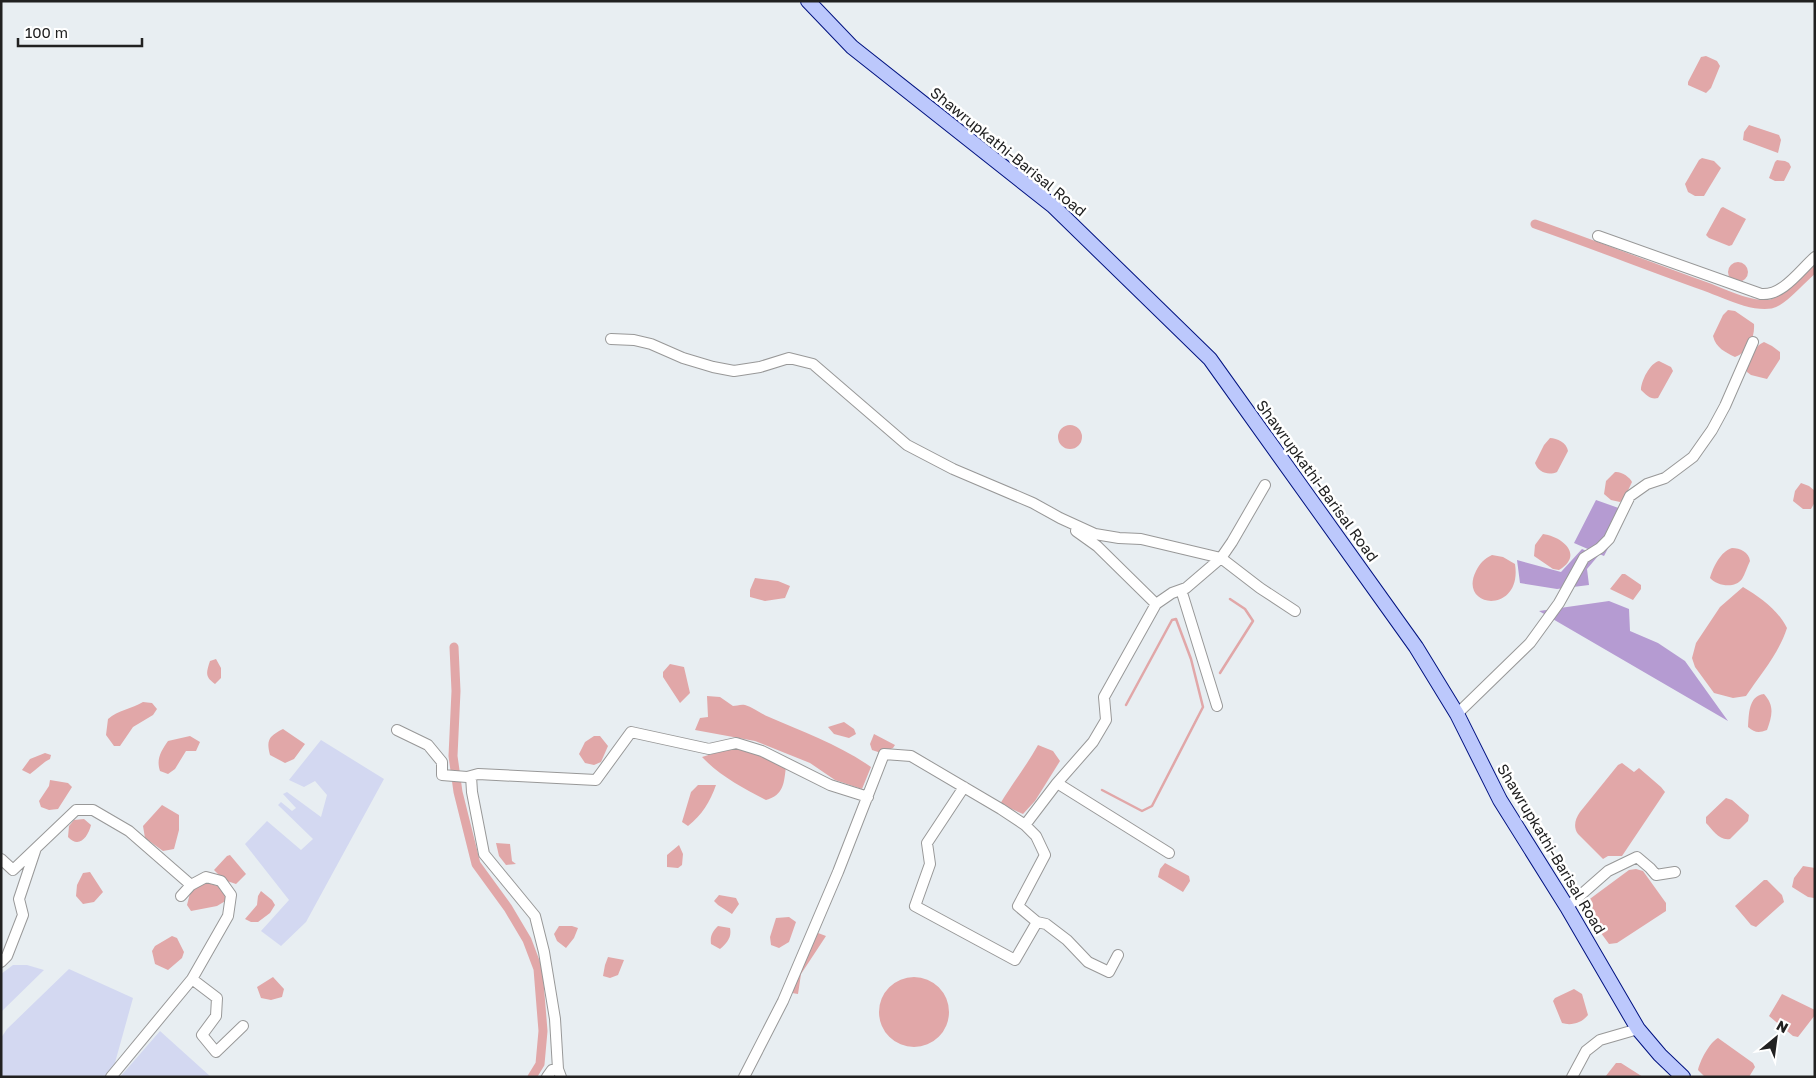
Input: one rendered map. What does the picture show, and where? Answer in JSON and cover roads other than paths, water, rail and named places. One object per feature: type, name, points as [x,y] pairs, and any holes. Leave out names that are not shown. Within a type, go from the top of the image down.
[{"type":"main road","name":"Shawrupkathi-Barisal Road","points":[[808,1],[852,47],[1054,206],[1210,359],[1416,647],[1457,714],[1500,800],[1567,907],[1638,1029],[1660,1055],[1683,1077]]},
{"type":"street","points":[[1598,236],[1768,295],[1778,290],[1815,256]]},
{"type":"street","points":[[611,339],[634,340],[651,344],[682,358],[734,371],[760,367],[789,358],[813,364],[907,445],[953,469],[1032,503],[1095,534],[1141,539],[1221,558],[1260,588],[1295,611]]},
{"type":"street","points":[[1457,714],[1530,643],[1559,603],[1584,558],[1600,548],[1609,539],[1630,496],[1647,484],[1665,478],[1693,457],[1712,430],[1725,406],[1753,342]]},
{"type":"street","points":[[1025,825],[1057,783],[1093,742],[1106,720],[1104,697],[1156,604],[1172,592],[1186,588],[1221,558],[1265,486]]},
{"type":"street","points":[[1060,518],[1097,546],[1156,604]]},
{"type":"street","points":[[1183,596],[1217,706]]},
{"type":"street","points":[[397,730],[428,745],[442,762],[442,775],[449,776],[487,775],[596,780],[631,732],[709,749],[736,743],[762,751],[830,785],[868,797]]},
{"type":"street","points":[[744,1077],[783,1001],[838,872],[884,754],[911,756],[1025,825],[1036,836],[1045,855],[1018,906],[1037,922],[1046,924],[1068,940],[1088,962],[1109,972],[1118,955]]},
{"type":"street","points":[[469,776],[484,854],[534,916],[544,952],[555,1019],[560,1073],[552,1070],[547,1077]]},
{"type":"street","points":[[1057,783],[1169,853]]},
{"type":"street","points":[[964,787],[926,844],[930,864],[915,906],[1015,960],[1037,922]]},
{"type":"street","points":[[1,859],[13,870],[76,810],[93,810],[129,831],[192,885]]},
{"type":"street","points":[[1,962],[7,956],[23,915],[19,899],[36,848]]},
{"type":"street","points":[[1567,907],[1608,870],[1637,857],[1656,875],[1666,875],[1675,872]]},
{"type":"street","points":[[111,1077],[192,979],[228,916],[231,895],[221,881],[206,877],[192,885],[181,896]]},
{"type":"street","points":[[192,979],[217,998],[216,1016],[202,1035],[216,1052],[243,1026]]},
{"type":"street","points":[[1572,1077],[1586,1051],[1600,1040],[1638,1029]]},
{"type":"waterway","points":[[1535,224],[1737,299],[1754,303],[1771,304],[1776,302],[1815,268]]},
{"type":"waterway","points":[[1220,673],[1253,621],[1245,609],[1230,599]]},
{"type":"waterway","points":[[1102,790],[1142,811],[1152,806],[1203,707],[1191,659],[1176,619],[1172,620],[1126,705]]},
{"type":"waterway","points":[[454,647],[456,691],[453,756],[458,792],[476,864],[508,908],[527,940],[538,969],[543,1031],[540,1064],[532,1077]]}]
